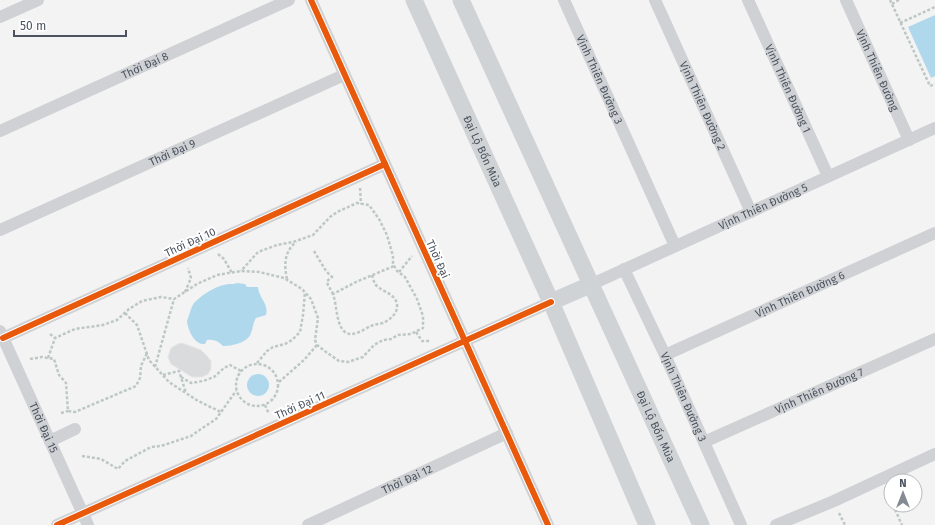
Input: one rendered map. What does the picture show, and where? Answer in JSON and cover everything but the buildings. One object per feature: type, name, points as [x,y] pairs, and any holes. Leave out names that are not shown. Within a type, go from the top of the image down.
[{"type":"main road","name":"Đại Lộ Bốn Mùa","points":[[414,0],[551,302],[647,525]]},
{"type":"main road","name":"Đại Lộ Bốn Mùa","points":[[461,0],[701,525]]},
{"type":"main road","points":[[551,302],[590,284]]},
{"type":"street","points":[[0,17],[38,0]]},
{"type":"street","name":"Thời Đại 8","points":[[0,131],[289,0]]},
{"type":"street","name":"Thời Đại","points":[[311,0],[548,525]]},
{"type":"street","name":"Vịnh Thiên Đường 3","points":[[564,0],[675,246]]},
{"type":"street","name":"Vịnh Thiên Đường 2","points":[[655,0],[751,212]]},
{"type":"street","name":"Vịnh Thiên Đường 1","points":[[748,0],[828,176]]},
{"type":"street","name":"Vịnh Thiên Đường","points":[[846,0],[909,140]]},
{"type":"street","name":"Thời Đại 9","points":[[0,230],[344,75]]},
{"type":"street","name":"Vịnh Thiên Đường 5","points":[[590,284],[935,128]]},
{"type":"street","name":"Thời Đại 10","points":[[2,334],[385,164]]},
{"type":"street","name":"Vịnh Thiên Đường 6","points":[[665,355],[935,233]]},
{"type":"street","name":"Vịnh Thiên Đường 3","points":[[624,269],[665,355],[742,525]]},
{"type":"street","name":"Thời Đại 11","points":[[57,525],[551,302]]},
{"type":"street","name":"Thời Đại 15","points":[[2,334],[88,525]]},
{"type":"street","name":"Vịnh Thiên Đường 7","points":[[704,442],[935,339]]},
{"type":"street","points":[[50,441],[75,429]]},
{"type":"street","name":"Thời Đại 12","points":[[308,525],[507,434]]},
{"type":"street","points":[[776,525],[834,501],[935,454]]},
{"type":"path","points":[[890,0],[930,86],[935,84]]},
{"type":"path","points":[[892,4],[899,0]]},
{"type":"path","points":[[900,23],[935,7]]},
{"type":"path","points":[[360,188],[361,204]]},
{"type":"path","points":[[48,358],[56,338],[76,329],[103,325],[117,320],[142,301],[161,297],[174,299],[197,284],[218,275],[241,271],[259,272],[287,279],[305,292],[311,299],[318,318],[315,340],[317,345],[339,361],[348,362],[363,357],[374,345],[383,340],[391,339],[398,334],[411,334],[423,328],[423,316],[417,299],[405,277],[394,266],[393,256],[387,235],[379,219],[369,205],[357,203],[337,212],[330,217],[313,235],[258,252],[241,271]]},
{"type":"path","points":[[287,279],[285,266],[287,252],[300,240]]},
{"type":"path","points":[[314,251],[326,271],[332,277],[327,281],[337,306],[337,319],[344,332],[356,334],[371,325],[382,323],[394,316],[397,310],[397,303],[393,297],[376,285],[372,275]]},
{"type":"path","points":[[218,254],[224,259],[232,273]]},
{"type":"path","points":[[399,272],[412,256]]},
{"type":"path","points":[[185,292],[190,278],[190,272],[187,266]]},
{"type":"path","points":[[333,294],[356,282],[394,266]]},
{"type":"path","points":[[257,364],[267,351],[273,347],[285,344],[292,340],[300,332],[304,316],[305,292]]},
{"type":"path","points":[[155,367],[174,299]]},
{"type":"path","points":[[125,313],[137,325],[149,360],[162,375],[169,382],[187,394],[220,412]]},
{"type":"path","points":[[416,332],[422,341],[435,342]]},
{"type":"path","points":[[50,334],[56,338]]},
{"type":"path","points":[[279,382],[304,360],[317,345]]},
{"type":"path","points":[[61,413],[68,411],[75,412],[136,386],[140,378],[142,366],[147,353]]},
{"type":"path","points":[[30,358],[42,356],[54,359],[59,375],[66,383],[68,411]]},
{"type":"path","points":[[257,364],[266,365],[272,369],[279,382],[278,389],[276,396],[265,405],[251,406],[244,402],[240,397],[236,391],[235,384],[237,377],[246,366],[257,364]]},
{"type":"path","points":[[181,377],[192,382],[203,381],[214,377],[230,365],[241,371]]},
{"type":"path","points":[[162,375],[179,371],[187,394]]},
{"type":"path","points":[[82,456],[102,460],[118,469],[125,462],[151,447],[162,446],[191,436],[216,419],[236,391]]},
{"type":"path","points":[[265,405],[269,414]]},
{"type":"path","points":[[897,513],[902,525]]},
{"type":"water","points":[[935,15],[935,76],[931,78],[908,27]]},
{"type":"water","points":[[226,284],[245,284],[247,287],[258,287],[266,307],[266,315],[256,318],[251,333],[243,342],[223,346],[214,340],[207,340],[205,344],[201,344],[192,336],[187,321],[194,303],[212,289]]},
{"type":"water","points":[[254,374],[262,374],[269,381],[269,389],[262,396],[254,396],[247,389],[247,381]]},
{"type":"cycle path","points":[[311,0],[548,525]]},
{"type":"cycle path","points":[[3,338],[385,164]]},
{"type":"cycle path","points":[[57,525],[551,302]]}]
